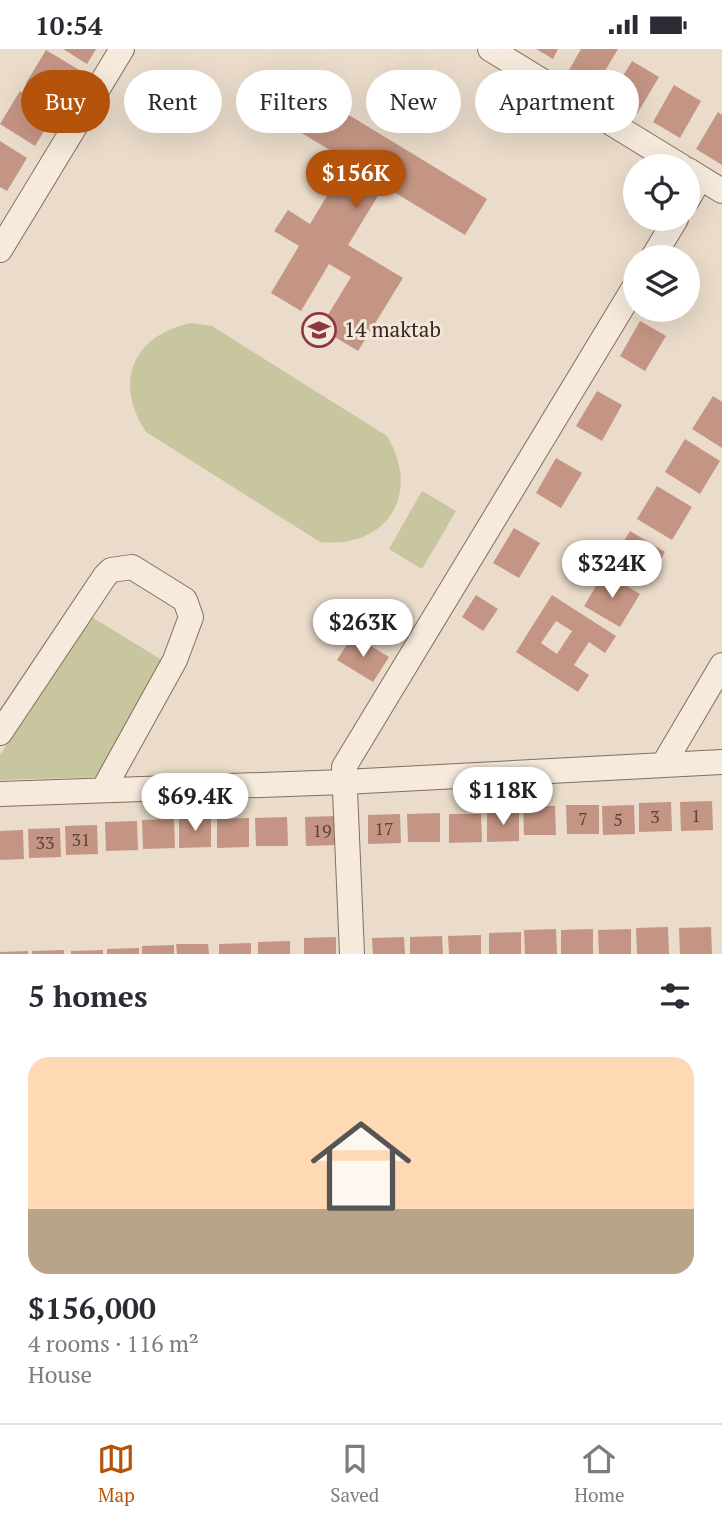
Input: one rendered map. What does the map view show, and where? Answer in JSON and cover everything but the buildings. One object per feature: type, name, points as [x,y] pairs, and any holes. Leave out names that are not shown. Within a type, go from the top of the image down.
[{"type":"street","points":[[0,250],[122,49]]},
{"type":"street","points":[[489,49],[651,154]]},
{"type":"street","points":[[700,183],[722,191]]},
{"type":"street","points":[[352,954],[344,767],[623,306]]},
{"type":"street","points":[[0,733],[105,576],[111,570],[132,568],[185,600],[191,617],[176,660],[103,790]]},
{"type":"street","points":[[663,765],[722,665]]},
{"type":"street","points":[[0,794],[345,782],[722,762]]},
{"type":"green space","points":[[191,323],[212,326],[387,436],[397,457],[401,478],[399,497],[392,513],[380,527],[364,537],[344,542],[320,542],[146,432],[131,396],[130,379],[134,363],[155,338],[171,329]]},
{"type":"green space","points":[[422,491],[456,511],[422,569],[389,549]]},
{"type":"green space","points":[[87,614],[165,662],[100,777],[0,780],[0,755]]},
{"type":"place","name":"14 maktab","points":[[319,330]]}]
